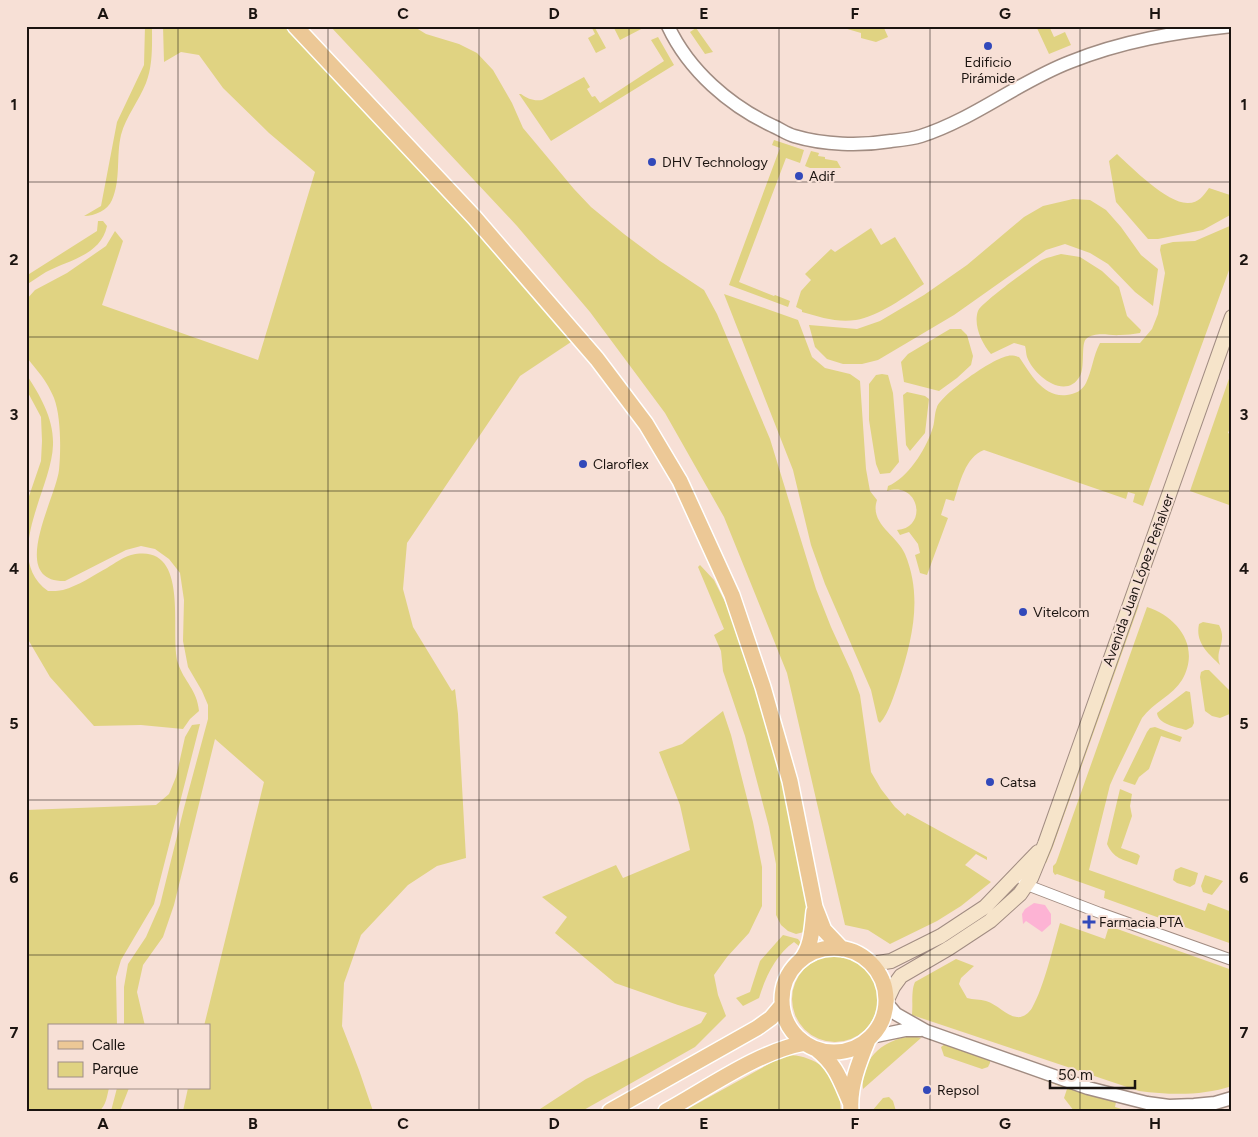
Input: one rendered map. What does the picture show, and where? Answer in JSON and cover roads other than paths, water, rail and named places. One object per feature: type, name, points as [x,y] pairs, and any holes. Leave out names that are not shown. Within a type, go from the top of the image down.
[{"type":"main road","points":[[295,26],[475,218],[598,359],[646,424],[680,482],[732,595],[763,687],[790,781],[815,907],[824,930],[842,949]]},
{"type":"main road","name":"Avenida Juan López Peñalver","points":[[871,964],[891,961],[941,936],[986,907],[1022,880],[1045,844],[1232,317]]},
{"type":"main road","name":"Avenida Juan López Peñalver","points":[[886,1002],[901,976],[990,922],[1020,894],[1022,880]]},
{"type":"main road","points":[[815,907],[812,933],[808,947],[788,976],[783,990],[782,1005],[786,1019],[794,1032],[828,1058],[837,1072],[850,1107]]},
{"type":"main road","points":[[800,961],[810,954],[822,950],[842,949],[858,954],[871,964],[882,982],[886,1002],[884,1015],[879,1027],[869,1039],[855,1075],[850,1107]]},
{"type":"main road","points":[[610,1111],[757,1028],[771,1018],[782,1005]]},
{"type":"main road","points":[[666,1111],[759,1058],[796,1044],[810,1045],[828,1052],[842,1052],[856,1047],[869,1039]]},
{"type":"street","points":[[668,26],[674,38],[696,69],[722,94],[752,116],[793,136],[840,144],[877,144],[920,137],[955,122],[1046,72],[1106,48],[1181,31],[1232,26]]},
{"type":"street","points":[[1022,880],[1100,913],[1232,960]]},
{"type":"street","points":[[886,1002],[896,1014],[926,1030],[1088,1088],[1147,1103],[1169,1106],[1215,1103],[1232,1098]]},
{"type":"street","points":[[869,1039],[905,1030],[926,1030]]},
{"type":"place","name":"Edificio Pirámide","points":[[988,46]]},
{"type":"place","name":"DHV Technology","points":[[652,162]]},
{"type":"place","name":"Adif","points":[[799,176]]},
{"type":"place","name":"Claroflex","points":[[583,464]]},
{"type":"place","name":"Vitelcom","points":[[1023,612]]},
{"type":"place","name":"Catsa","points":[[990,782]]},
{"type":"place","name":"Farmacia PTA","points":[[1089,922]]},
{"type":"place","name":"Repsol","points":[[927,1090]]}]
